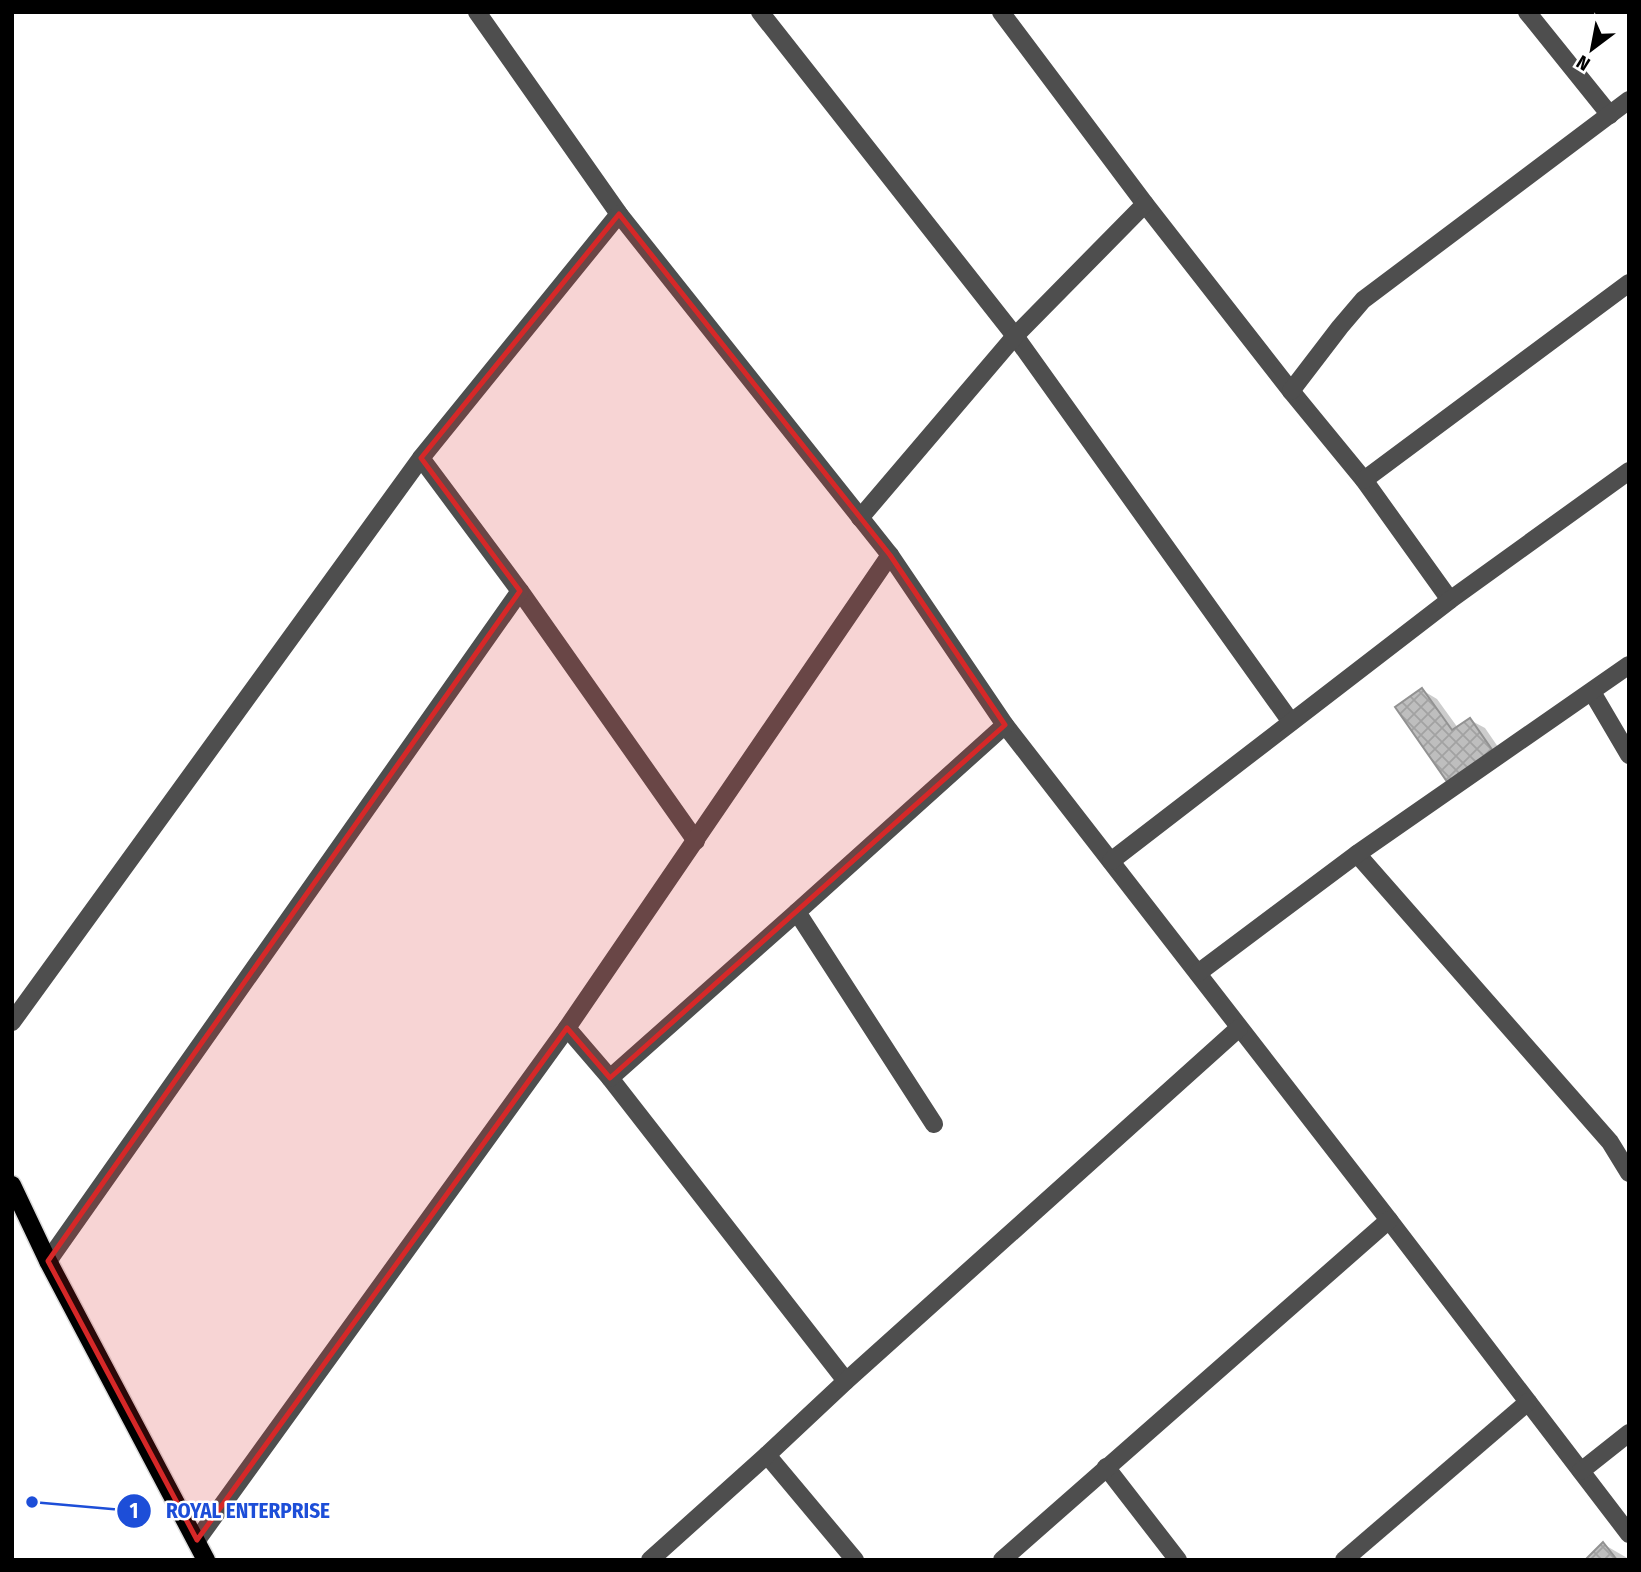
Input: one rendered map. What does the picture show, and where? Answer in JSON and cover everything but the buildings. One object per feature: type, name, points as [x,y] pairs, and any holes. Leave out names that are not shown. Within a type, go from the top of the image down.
[{"type":"main road","points":[[12,1185],[48,1261],[206,1560]]},
{"type":"street","points":[[477,12],[619,214],[890,555],[1005,725],[1629,1534]]},
{"type":"street","points":[[760,12],[1015,336],[1291,722]]},
{"type":"street","points":[[1001,12],[1145,204],[1364,480],[1450,600]]},
{"type":"street","points":[[1527,12],[1610,115]]},
{"type":"street","points":[[1291,391],[1363,300],[1629,100]]},
{"type":"street","points":[[860,518],[1015,336],[1145,204]]},
{"type":"street","points":[[12,1022],[421,458],[619,214]]},
{"type":"street","points":[[1364,480],[1629,283]]},
{"type":"street","points":[[421,458],[520,591],[696,841]]},
{"type":"street","points":[[1111,861],[1450,600],[1629,471]]},
{"type":"street","points":[[197,1540],[567,1028],[890,555]]},
{"type":"street","points":[[48,1261],[520,591]]},
{"type":"street","points":[[1198,973],[1357,854],[1629,665]]},
{"type":"street","points":[[1592,692],[1629,755]]},
{"type":"street","points":[[610,1078],[1005,725]]},
{"type":"street","points":[[1357,854],[1610,1142],[1629,1173]]},
{"type":"street","points":[[797,912],[934,1124]]},
{"type":"street","points":[[567,1028],[610,1078],[846,1381]]},
{"type":"street","points":[[650,1560],[1239,1028]]},
{"type":"street","points":[[1003,1560],[1389,1220]]},
{"type":"street","points":[[1344,1560],[1528,1402]]},
{"type":"street","points":[[1580,1471],[1629,1433]]},
{"type":"street","points":[[767,1455],[855,1560]]},
{"type":"street","points":[[1106,1467],[1178,1560]]},
{"type":"highlighted area","points":[[619,214],[890,555],[1005,725],[610,1078],[567,1028],[197,1540],[48,1261],[520,591],[421,458]]},
{"type":"place","name":"ROYAL ENTERPRISE","points":[[32,1502]]}]
